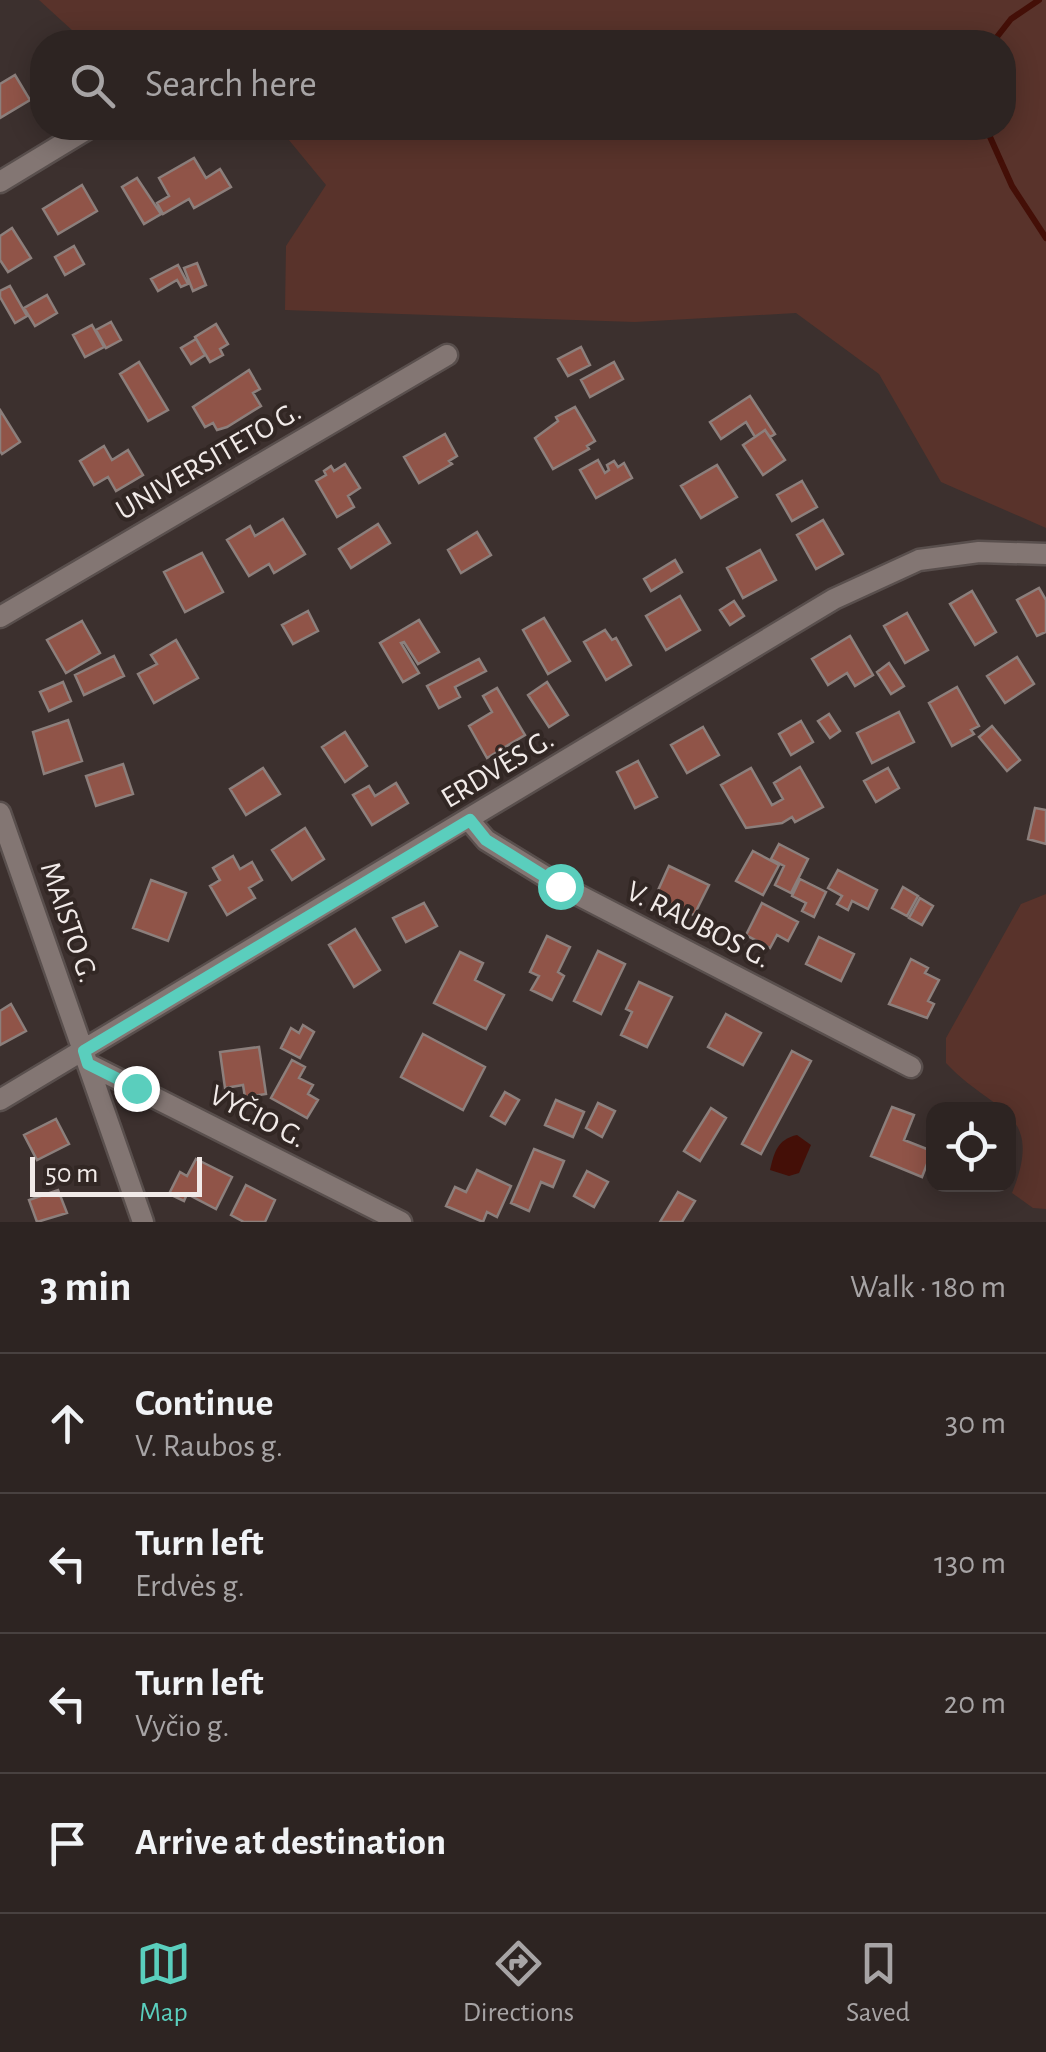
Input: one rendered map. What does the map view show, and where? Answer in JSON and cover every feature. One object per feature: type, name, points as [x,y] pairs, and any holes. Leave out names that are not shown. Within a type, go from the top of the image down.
[{"type":"street","points":[[0,182],[70,140]]},
{"type":"street","name":"UNIVERSITETO G.","points":[[0,617],[447,355]]},
{"type":"street","name":"ERDVĖS G.","points":[[0,1100],[86,1057],[834,599],[918,560],[979,552],[1046,554]]},
{"type":"street","name":"MAISTO G.","points":[[0,813],[143,1222]]},
{"type":"street","name":"V. RAUBOS G.","points":[[470,820],[486,840],[560,886],[911,1067]]},
{"type":"street","name":"VYČIO G.","points":[[86,1057],[402,1222]]},
{"type":"shaded area","points":[[39,0],[1046,0],[1046,528],[941,482],[879,374],[796,313],[635,322],[285,310],[286,246],[326,185],[289,140],[1016,140],[1016,30],[72,30]]},
{"type":"shaded area","points":[[1046,894],[1046,1209],[1033,1208],[1012,1193],[1016,1192],[1023,1144],[1016,1125],[1016,1102],[993,1102],[946,1063],[946,1038],[1021,904]]},
{"type":"shaded area","points":[[797,1135],[811,1145],[799,1173],[789,1176],[770,1170],[778,1147]]},
{"type":"building","points":[[15,75],[30,100],[0,118],[0,84]]},
{"type":"building","points":[[194,158],[206,178],[220,169],[231,187],[194,208],[189,199],[163,214],[157,203],[169,196],[159,178]]},
{"type":"building","points":[[137,178],[161,214],[144,224],[122,187]]},
{"type":"building","points":[[82,185],[97,211],[58,234],[43,209]]},
{"type":"building","points":[[12,228],[31,258],[8,272],[0,260],[0,236]]},
{"type":"building","points":[[74,246],[84,264],[65,275],[55,257]]},
{"type":"building","points":[[197,263],[206,285],[193,291],[184,268]]},
{"type":"building","points":[[178,265],[188,284],[181,287],[177,280],[158,291],[151,279]]},
{"type":"building","points":[[10,286],[27,316],[15,323],[0,297],[0,291]]},
{"type":"building","points":[[47,295],[57,313],[35,326],[24,308]]},
{"type":"building","points":[[111,322],[121,340],[106,348],[96,330]]},
{"type":"building","points":[[216,324],[228,344],[220,349],[223,355],[210,362],[195,337]]},
{"type":"building","points":[[92,325],[104,347],[85,357],[73,335]]},
{"type":"building","points":[[196,339],[205,355],[191,364],[181,348]]},
{"type":"building","points":[[581,347],[590,365],[568,376],[558,359]]},
{"type":"building","points":[[139,362],[168,410],[148,421],[120,374]]},
{"type":"building","points":[[614,362],[623,379],[590,397],[581,380]]},
{"type":"building","points":[[249,370],[260,389],[253,393],[261,406],[227,427],[217,430],[213,423],[205,427],[193,407]]},
{"type":"building","points":[[750,396],[775,434],[770,437],[765,430],[755,437],[746,422],[721,439],[710,422]]},
{"type":"building","points":[[575,407],[595,441],[587,446],[589,449],[553,469],[535,438],[558,421],[556,417]]},
{"type":"building","points":[[0,410],[20,442],[2,454],[0,451]]},
{"type":"building","points":[[765,430],[785,460],[763,475],[743,445]]},
{"type":"building","points":[[445,434],[457,456],[449,461],[452,464],[419,483],[404,457]]},
{"type":"building","points":[[104,446],[112,460],[128,450],[143,475],[116,491],[108,477],[94,485],[80,461]]},
{"type":"building","points":[[598,460],[605,473],[609,470],[607,465],[614,461],[618,467],[624,463],[632,478],[596,498],[580,470]]},
{"type":"building","points":[[345,464],[360,488],[348,496],[354,507],[337,517],[316,481],[331,466],[334,471]]},
{"type":"building","points":[[717,465],[737,497],[701,518],[681,486]]},
{"type":"building","points":[[802,481],[817,507],[792,521],[777,495]]},
{"type":"building","points":[[283,519],[305,554],[274,573],[269,564],[249,576],[227,540],[250,526],[255,536]]},
{"type":"building","points":[[823,520],[843,554],[816,569],[797,535]]},
{"type":"building","points":[[378,524],[390,543],[351,568],[339,549]]},
{"type":"building","points":[[477,532],[491,555],[461,573],[448,550]]},
{"type":"building","points":[[760,550],[776,580],[743,598],[727,568]]},
{"type":"building","points":[[202,553],[223,592],[185,612],[164,572]]},
{"type":"building","points":[[675,560],[682,572],[651,591],[644,579]]},
{"type":"building","points":[[1039,588],[1046,600],[1046,632],[1037,636],[1017,600]]},
{"type":"building","points":[[972,591],[996,632],[975,645],[950,604]]},
{"type":"building","points":[[680,596],[700,630],[666,650],[646,616]]},
{"type":"building","points":[[734,601],[744,616],[730,625],[720,610]]},
{"type":"building","points":[[308,611],[318,631],[293,644],[282,625]]},
{"type":"building","points":[[907,613],[928,650],[905,663],[884,626]]},
{"type":"building","points":[[544,618],[570,661],[548,674],[523,630]]},
{"type":"building","points":[[419,620],[439,652],[418,664],[401,643],[419,673],[403,682],[380,643]]},
{"type":"building","points":[[82,621],[100,653],[66,673],[47,640]]},
{"type":"building","points":[[605,630],[612,640],[616,638],[631,665],[606,680],[584,642]]},
{"type":"building","points":[[850,636],[873,675],[855,686],[847,673],[828,685],[812,659]]},
{"type":"building","points":[[176,640],[198,678],[154,703],[138,674],[157,664],[151,655]]},
{"type":"building","points":[[114,656],[124,676],[84,695],[75,675]]},
{"type":"building","points":[[1017,657],[1034,684],[1005,703],[987,676]]},
{"type":"building","points":[[479,659],[486,671],[455,687],[460,697],[439,708],[427,686]]},
{"type":"building","points":[[889,663],[904,686],[891,694],[877,672]]},
{"type":"building","points":[[63,682],[71,701],[49,711],[40,692]]},
{"type":"building","points":[[547,682],[568,715],[549,727],[528,695]]},
{"type":"building","points":[[957,687],[979,726],[971,730],[974,734],[952,746],[929,703]]},
{"type":"building","points":[[497,688],[525,735],[487,758],[469,726],[492,712],[483,696]]},
{"type":"building","points":[[899,712],[914,742],[872,763],[857,733]]},
{"type":"building","points":[[829,714],[840,731],[830,738],[818,721]]},
{"type":"building","points":[[68,720],[82,761],[44,774],[33,732]]},
{"type":"building","points":[[801,721],[813,742],[791,755],[779,734]]},
{"type":"building","points":[[992,726],[1020,760],[1007,771],[979,737]]},
{"type":"building","points":[[703,727],[719,755],[687,773],[671,745]]},
{"type":"building","points":[[345,732],[367,766],[345,782],[322,747]]},
{"type":"building","points":[[638,761],[657,797],[635,808],[617,772]]},
{"type":"building","points":[[123,764],[133,794],[96,806],[86,776]]},
{"type":"building","points":[[800,767],[823,807],[795,822],[792,817],[782,823],[746,828],[721,785],[751,768],[772,805],[783,799],[774,783]]},
{"type":"building","points":[[263,768],[280,794],[246,815],[230,789]]},
{"type":"building","points":[[888,768],[899,788],[876,802],[864,781]]},
{"type":"building","points":[[396,783],[408,803],[372,825],[353,795],[369,786],[375,796]]},
{"type":"building","points":[[1035,808],[1046,810],[1046,844],[1028,839]]},
{"type":"building","points":[[305,828],[324,859],[292,880],[272,850]]},
{"type":"building","points":[[779,844],[808,859],[791,893],[775,885],[784,866],[771,859]]},
{"type":"building","points":[[753,851],[779,865],[763,895],[736,881]]},
{"type":"building","points":[[233,856],[240,869],[252,862],[262,880],[249,888],[255,898],[227,915],[210,886],[220,880],[213,868]]},
{"type":"building","points":[[669,866],[709,885],[694,915],[655,897]]},
{"type":"building","points":[[838,870],[877,890],[868,909],[852,901],[848,910],[837,904],[842,896],[828,888]]},
{"type":"building","points":[[800,879],[826,892],[814,917],[802,911],[806,903],[792,896]]},
{"type":"building","points":[[151,880],[186,893],[168,941],[133,928]]},
{"type":"building","points":[[903,887],[918,896],[907,916],[892,908]]},
{"type":"building","points":[[920,898],[933,906],[922,925],[909,918]]},
{"type":"building","points":[[424,903],[437,926],[406,942],[393,918]]},
{"type":"building","points":[[762,903],[798,922],[788,941],[777,935],[770,948],[746,935]]},
{"type":"building","points":[[355,929],[380,970],[354,987],[329,945]]},
{"type":"building","points":[[547,936],[570,947],[558,972],[564,976],[552,1000],[531,990],[539,976],[530,972]]},
{"type":"building","points":[[819,937],[854,954],[841,981],[806,964]]},
{"type":"building","points":[[598,951],[625,964],[601,1014],[574,1001]]},
{"type":"building","points":[[460,952],[483,963],[475,980],[504,995],[486,1029],[434,1003]]},
{"type":"building","points":[[911,959],[939,980],[928,1001],[934,1004],[927,1018],[889,1004]]},
{"type":"building","points":[[639,982],[672,997],[647,1047],[621,1035],[632,1012],[626,1009]]},
{"type":"building","points":[[11,1004],[26,1031],[0,1045],[0,1011]]},
{"type":"building","points":[[726,1014],[761,1033],[743,1065],[708,1047]]},
{"type":"building","points":[[303,1025],[314,1032],[300,1058],[281,1048],[291,1028],[299,1033]]},
{"type":"building","points":[[423,1034],[485,1067],[463,1110],[401,1077]]},
{"type":"building","points":[[259,1047],[266,1094],[245,1097],[243,1085],[225,1088],[220,1052]]},
{"type":"building","points":[[792,1051],[811,1061],[761,1154],[742,1144]]},
{"type":"building","points":[[292,1060],[305,1067],[299,1078],[313,1085],[308,1094],[318,1100],[307,1118],[271,1098]]},
{"type":"building","points":[[505,1092],[519,1100],[505,1124],[491,1116]]},
{"type":"building","points":[[556,1100],[584,1112],[573,1137],[545,1125]]},
{"type":"building","points":[[598,1103],[615,1111],[602,1137],[586,1128]]},
{"type":"building","points":[[892,1107],[914,1115],[904,1140],[926,1149],[922,1177],[871,1156]]},
{"type":"building","points":[[711,1108],[726,1118],[700,1161],[684,1151]]},
{"type":"building","points":[[56,1119],[69,1144],[37,1160],[24,1135]]},
{"type":"building","points":[[534,1149],[564,1161],[553,1187],[541,1182],[529,1211],[511,1203]]},
{"type":"building","points":[[196,1159],[232,1177],[216,1209],[187,1194],[184,1201],[169,1194],[180,1172],[187,1176]]},
{"type":"building","points":[[477,1170],[511,1186],[497,1217],[487,1212],[483,1222],[446,1206],[455,1187],[466,1192]]},
{"type":"building","points":[[587,1171],[608,1182],[594,1207],[574,1196]]},
{"type":"building","points":[[246,1185],[275,1200],[265,1222],[244,1222],[231,1215]]},
{"type":"building","points":[[58,1190],[67,1213],[37,1222],[29,1200]]},
{"type":"building","points":[[678,1192],[695,1201],[682,1222],[660,1222]]},
{"type":"waterway","points":[[1002,30],[1011,19],[1039,0]]},
{"type":"waterway","points":[[991,140],[1012,186],[1046,238]]},
{"type":"route","points":[[136,1088],[88,1064],[84,1051],[470,820],[486,840],[560,886]]}]
